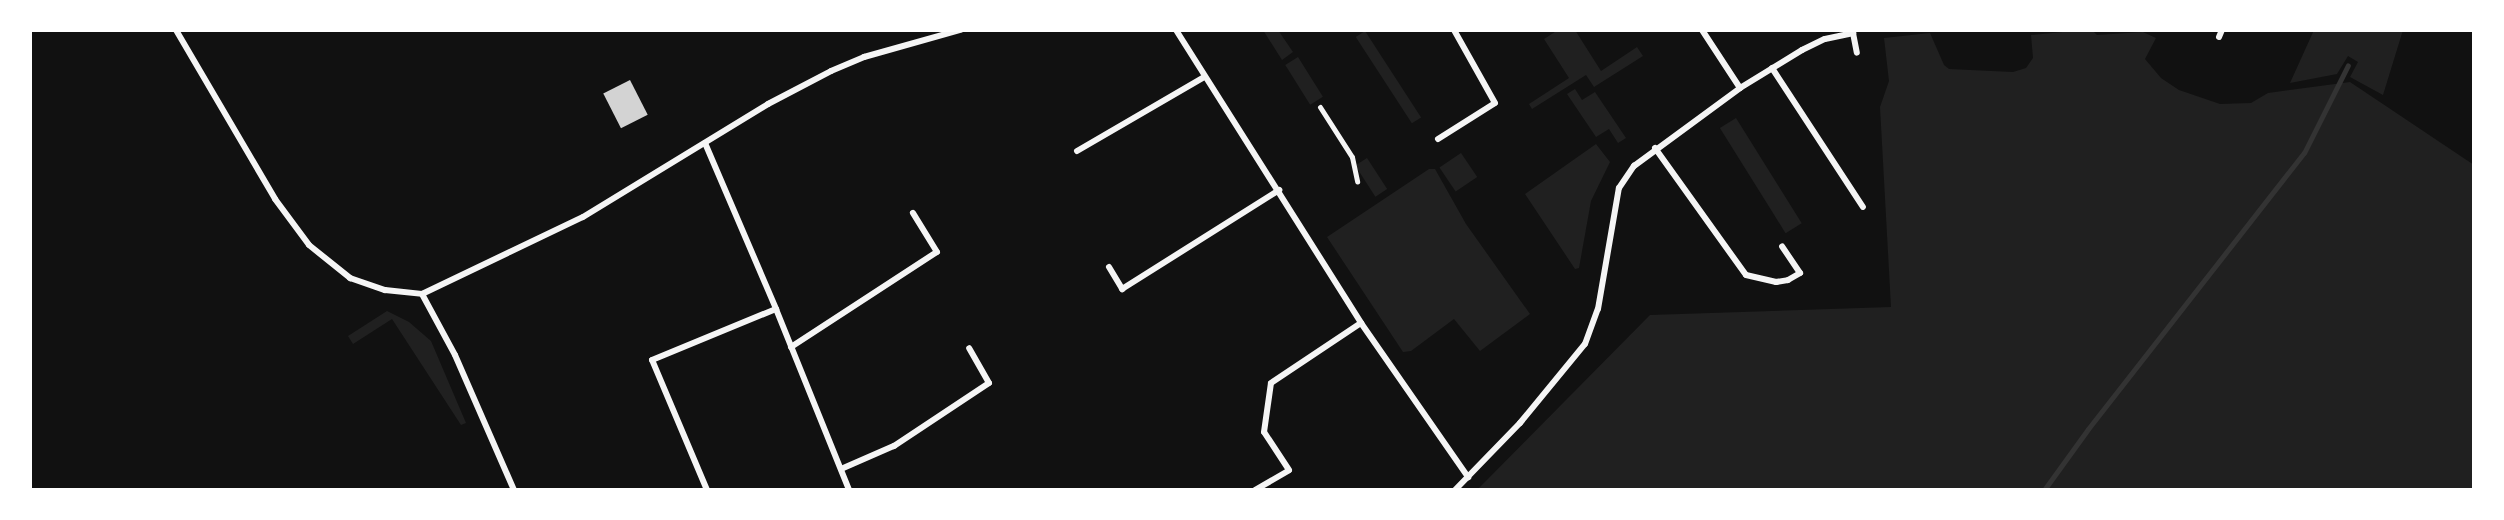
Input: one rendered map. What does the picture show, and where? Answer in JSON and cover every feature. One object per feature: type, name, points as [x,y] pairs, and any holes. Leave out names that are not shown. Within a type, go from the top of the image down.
[{"type":"street","points":[[176,30],[275,198],[309,245],[350,278],[385,290],[422,294],[583,217],[768,104],[831,71],[864,57],[960,30]]},
{"type":"street","points":[[1176,30],[1361,323],[1468,477]]},
{"type":"street","points":[[1438,139],[1495,103],[1454,30]]},
{"type":"street","points":[[1702,30],[1740,88]]},
{"type":"street","points":[[2219,37],[2222,30]]},
{"type":"street","points":[[1455,490],[1520,423],[1585,344],[1598,309],[1619,188],[1634,166],[1655,147],[1740,88],[1825,39],[1853,33],[1857,53]]},
{"type":"street","points":[[1772,68],[1863,207]]},
{"type":"street","points":[[1077,151],[1204,76]]},
{"type":"street","points":[[1320,107],[1352,157],[1357,181]]},
{"type":"street","points":[[705,143],[776,309],[841,469],[846,489]]},
{"type":"street","points":[[1655,147],[1746,275],[1776,282],[1788,280],[1800,273],[1782,246]]},
{"type":"street","points":[[1109,267],[1122,289],[1279,190]]},
{"type":"street","points":[[791,347],[938,252],[913,213]]},
{"type":"street","points":[[422,294],[455,355],[514,490]]},
{"type":"street","points":[[707,490],[652,360],[776,309]]},
{"type":"street","points":[[1255,490],[1289,470],[1264,432],[1272,382],[1361,323]]},
{"type":"street","points":[[841,469],[894,446],[989,383],[969,348]]},
{"type":"shaded area","points":[[1263,30],[1278,30],[1293,52],[1282,60]]},
{"type":"shaded area","points":[[1558,30],[1575,30],[1601,71],[1637,47],[1643,56],[1594,87],[1586,75],[1532,109],[1529,104],[1569,78],[1544,39]]},
{"type":"shaded area","points":[[2092,30],[2097,35],[2143,32],[2156,38],[2145,59],[2161,78],[2179,90],[2220,104],[2251,103],[2268,93],[2350,82],[2474,165],[2474,490],[1477,490],[1650,315],[1891,307],[1880,107],[1889,81],[1884,38],[1930,33],[1944,65],[1949,69],[2013,72],[2026,68],[2033,58],[2031,35]]},
{"type":"shaded area","points":[[2314,30],[2403,30],[2383,95],[2350,77],[2358,62],[2348,56],[2337,74],[2290,83]]},
{"type":"shaded area","points":[[1365,31],[1421,117],[1412,123],[1356,37]]},
{"type":"shaded area","points":[[1298,57],[1323,97],[1310,105],[1285,65]]},
{"type":"shaded area","points":[[1575,89],[1582,100],[1595,92],[1626,138],[1618,143],[1609,129],[1596,137],[1567,94]]},
{"type":"shaded area","points":[[1736,118],[1802,223],[1786,233],[1720,128]]},
{"type":"shaded area","points":[[1596,144],[1610,162],[1591,201],[1579,268],[1575,269],[1525,194]]},
{"type":"shaded area","points":[[1461,153],[1477,177],[1456,192],[1439,168]]},
{"type":"shaded area","points":[[1367,158],[1387,189],[1375,197],[1355,166]]},
{"type":"shaded area","points":[[1429,169],[1435,169],[1466,224],[1530,314],[1480,351],[1454,319],[1411,351],[1403,352],[1327,237]]},
{"type":"shaded area","points":[[387,311],[409,322],[431,341],[466,423],[461,425],[392,319],[353,344],[348,336]]},
{"type":"building","points":[[630,80],[648,115],[621,128],[603,94]]},
{"type":"waterway","points":[[2044,490],[2088,429],[2304,153],[2348,65]]}]
